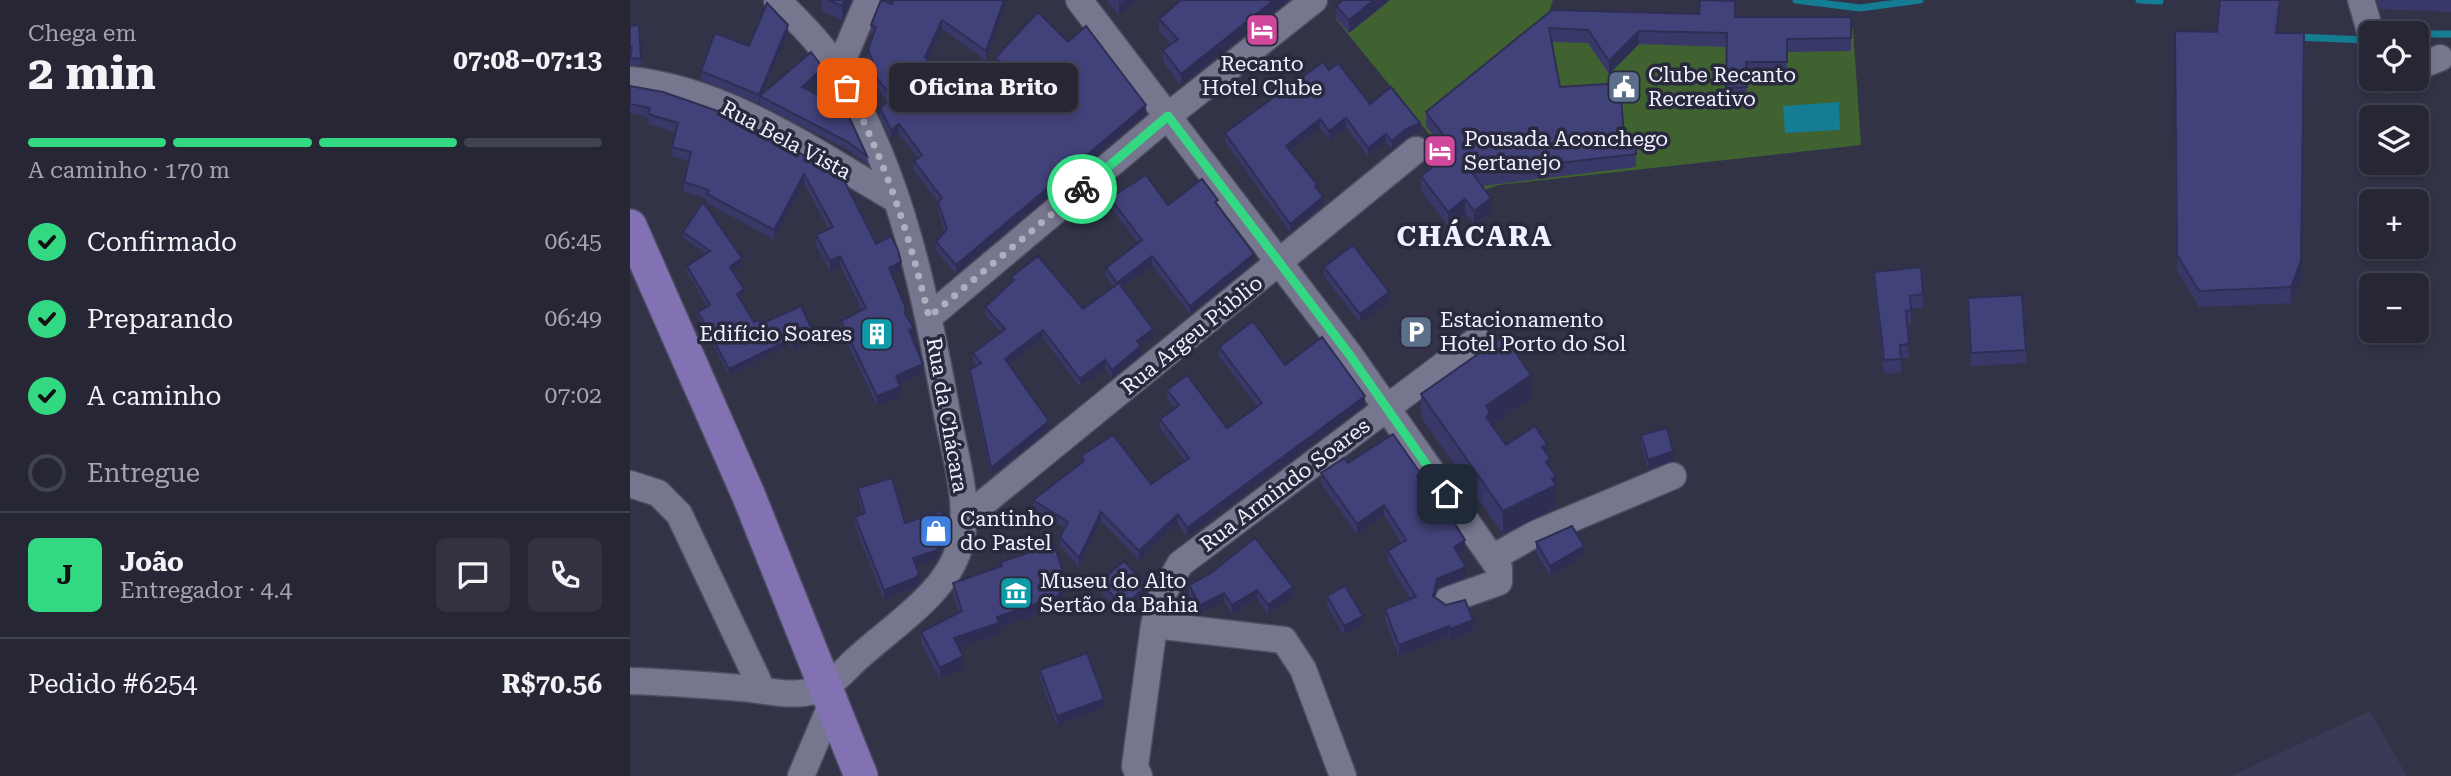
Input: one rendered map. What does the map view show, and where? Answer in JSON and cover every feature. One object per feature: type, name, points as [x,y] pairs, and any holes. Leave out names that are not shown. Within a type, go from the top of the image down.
[{"type":"main road","points":[[630,226],[748,494],[861,776]]},
{"type":"street","name":"Rua da Chácara","points":[[777,0],[807,30],[838,71],[877,145],[897,200],[929,317],[965,518],[959,550],[946,574],[829,695]]},
{"type":"street","points":[[838,71],[869,0]]},
{"type":"street","points":[[1079,0],[1280,264],[1499,568],[1499,582],[1448,600]]},
{"type":"street","points":[[929,317],[1168,116],[1314,0]]},
{"type":"street","points":[[2361,0],[2368,21]]},
{"type":"street","name":"Rua Bela Vista","points":[[630,80],[680,89],[749,116],[897,200]]},
{"type":"street","name":"Rua Argeu Públio","points":[[965,518],[1280,264],[1416,150]]},
{"type":"street","name":"Rua Armindo Soares","points":[[1139,776],[1135,766],[1154,625],[1161,598],[1180,564],[1477,340]]},
{"type":"street","points":[[1492,558],[1535,534],[1674,476]]},
{"type":"street","points":[[630,484],[658,493],[679,514],[762,689]]},
{"type":"street","points":[[1154,625],[1284,640],[1303,669],[1343,776]]},
{"type":"street","points":[[630,681],[829,695],[801,776]]},
{"type":"shaded area","points":[[1839,102],[1840,130],[1785,133],[1783,106]]},
{"type":"shaded area","points":[[2370,711],[2407,776],[2231,776]]},
{"type":"green space","name":"Clube Recanto Recreativo","points":[[1358,0],[1553,0],[1546,21],[1853,29],[1861,145],[1498,185],[1477,193],[1335,18]]},
{"type":"building","points":[[828,0],[845,0],[842,6]]},
{"type":"building","points":[[881,0],[892,4],[893,0],[1004,0],[986,51],[942,20],[925,57],[962,95],[1002,63],[995,58],[1038,12],[1068,42],[1086,26],[1146,105],[956,265],[936,242],[947,229],[938,202],[942,198],[914,161],[922,155],[899,124],[891,130],[880,108],[893,98],[873,73],[874,65],[868,49],[876,27],[871,25]]},
{"type":"building","points":[[1181,0],[1274,0],[1181,74],[1163,50],[1178,39],[1159,19]]},
{"type":"building","points":[[1343,0],[1374,0],[1349,20],[1336,6]]},
{"type":"building","points":[[1700,0],[1735,1],[1735,17],[1851,17],[1851,38],[1787,39],[1787,62],[1746,62],[1747,87],[1726,88],[1727,33],[1639,31],[1609,61],[1588,30],[1549,28],[1560,87],[1620,83],[1624,136],[1635,136],[1636,154],[1472,173],[1491,198],[1474,211],[1465,199],[1448,212],[1421,176],[1454,149],[1426,112],[1552,10],[1699,14]]},
{"type":"building","points":[[2220,0],[2280,0],[2276,33],[2304,33],[2301,261],[2291,287],[2199,291],[2177,255],[2175,31],[2217,32]]},
{"type":"building","points":[[767,3],[788,25],[759,95],[701,71],[715,33],[749,46]]},
{"type":"building","points":[[639,25],[641,59],[630,58],[630,26]]},
{"type":"building","points":[[811,52],[823,68],[802,87],[845,108],[867,156],[848,142],[760,96]]},
{"type":"building","points":[[1323,62],[1329,70],[1338,63],[1370,104],[1391,87],[1420,123],[1406,129],[1392,141],[1386,134],[1368,148],[1346,118],[1329,131],[1320,119],[1286,146],[1317,184],[1315,186],[1323,197],[1290,224],[1225,133],[1296,81],[1296,86],[1298,80]]},
{"type":"building","points":[[630,86],[663,92],[729,115],[842,176],[876,244],[891,236],[898,250],[901,262],[889,268],[905,306],[905,314],[914,328],[909,330],[923,364],[896,376],[900,387],[877,396],[841,321],[866,308],[840,256],[830,261],[816,235],[833,227],[804,174],[774,230],[707,194],[709,190],[684,182],[691,152],[672,147],[678,123],[648,114],[650,108],[630,104]]},
{"type":"building","points":[[1146,175],[1168,205],[1202,179],[1218,200],[1215,202],[1254,254],[1190,306],[1152,256],[1117,283],[1106,268],[1142,240],[1110,198]]},
{"type":"building","points":[[703,202],[742,258],[730,267],[744,289],[737,294],[754,322],[759,320],[761,324],[801,306],[814,334],[793,344],[790,339],[729,369],[698,312],[710,305],[687,266],[710,251],[683,232]]},
{"type":"building","points":[[1353,245],[1389,292],[1360,314],[1324,267]]},
{"type":"building","points":[[1038,256],[1083,309],[1119,283],[1153,329],[1137,341],[1141,346],[1112,370],[1105,360],[1080,379],[1043,330],[1005,359],[1049,421],[991,468],[970,370],[981,363],[973,353],[1005,329],[985,307],[1014,280],[1011,277]]},
{"type":"building","points":[[1921,267],[1923,294],[1910,296],[1911,310],[1906,311],[1909,344],[1900,345],[1901,359],[1884,360],[1874,272]]},
{"type":"building","points":[[2022,295],[2026,350],[1971,353],[1968,298]]},
{"type":"building","points":[[1253,321],[1285,365],[1322,337],[1365,396],[1187,528],[1178,514],[1139,551],[1101,512],[1079,558],[1060,537],[1068,522],[1033,500],[1084,461],[1081,456],[1113,435],[1151,484],[1189,458],[1160,419],[1179,405],[1167,390],[1187,375],[1227,428],[1262,403],[1219,347]]},
{"type":"building","points":[[1504,336],[1531,375],[1486,406],[1490,412],[1486,417],[1506,445],[1535,426],[1547,444],[1542,447],[1550,458],[1546,462],[1556,476],[1552,479],[1556,485],[1503,511],[1421,394]]},
{"type":"building","points":[[1667,428],[1673,451],[1648,460],[1641,435]]},
{"type":"building","points":[[1393,434],[1421,474],[1417,476],[1443,517],[1449,514],[1465,540],[1454,547],[1466,567],[1437,579],[1433,596],[1446,605],[1465,600],[1473,620],[1399,645],[1385,609],[1416,597],[1388,551],[1406,540],[1384,505],[1357,524],[1321,473],[1344,458],[1348,463]]},
{"type":"building","points":[[892,478],[905,523],[941,511],[946,525],[937,550],[913,558],[919,574],[884,590],[855,517],[865,513],[858,488]]},
{"type":"building","points":[[1572,526],[1584,546],[1550,566],[1536,542]]},
{"type":"building","points":[[1255,538],[1293,587],[1268,605],[1257,590],[1232,605],[1224,593],[1200,605],[1189,585],[1211,573]]},
{"type":"building","points":[[1054,544],[1066,581],[1058,596],[997,617],[999,623],[954,638],[963,656],[940,668],[921,632],[962,611],[953,583],[1002,566],[1001,562]]},
{"type":"building","points":[[1124,561],[1146,585],[1124,608],[1100,582]]},
{"type":"building","points":[[1345,586],[1363,616],[1344,626],[1327,596]]},
{"type":"building","points":[[1087,653],[1104,699],[1057,716],[1040,670]]},
{"type":"waterway","points":[[1796,0],[1860,8],[1920,0]]},
{"type":"waterway","points":[[2139,0],[2160,1]]},
{"type":"waterway","points":[[2429,34],[2451,34]]},
{"type":"waterway","points":[[2295,37],[2359,40]]},
{"type":"way so far","points":[[847,88],[877,145],[897,200],[929,317],[1082,189]]},
{"type":"place","name":"Recanto Hotel Clube","points":[[1262,30]]},
{"type":"place","name":"Clube Recanto Recreativo","points":[[1624,87]]},
{"type":"place","name":"Oficina Brito","points":[[847,88]]},
{"type":"place","name":"Pousada Aconchego Sertanejo","points":[[1440,151]]},
{"type":"place","name":"Estacionamento Hotel Porto do Sol","points":[[1416,332]]},
{"type":"place","name":"Edifício Soares","points":[[877,334]]},
{"type":"place","name":"Cantinho do Pastel","points":[[936,531]]},
{"type":"place","name":"Museu do Alto Sertão da Bahia","points":[[1016,593]]},
{"type":"district","name":"CHÁCARA","points":[[1475,236]]},
{"type":"route","points":[[1082,189],[1168,116],[1349,354],[1447,494]]}]
